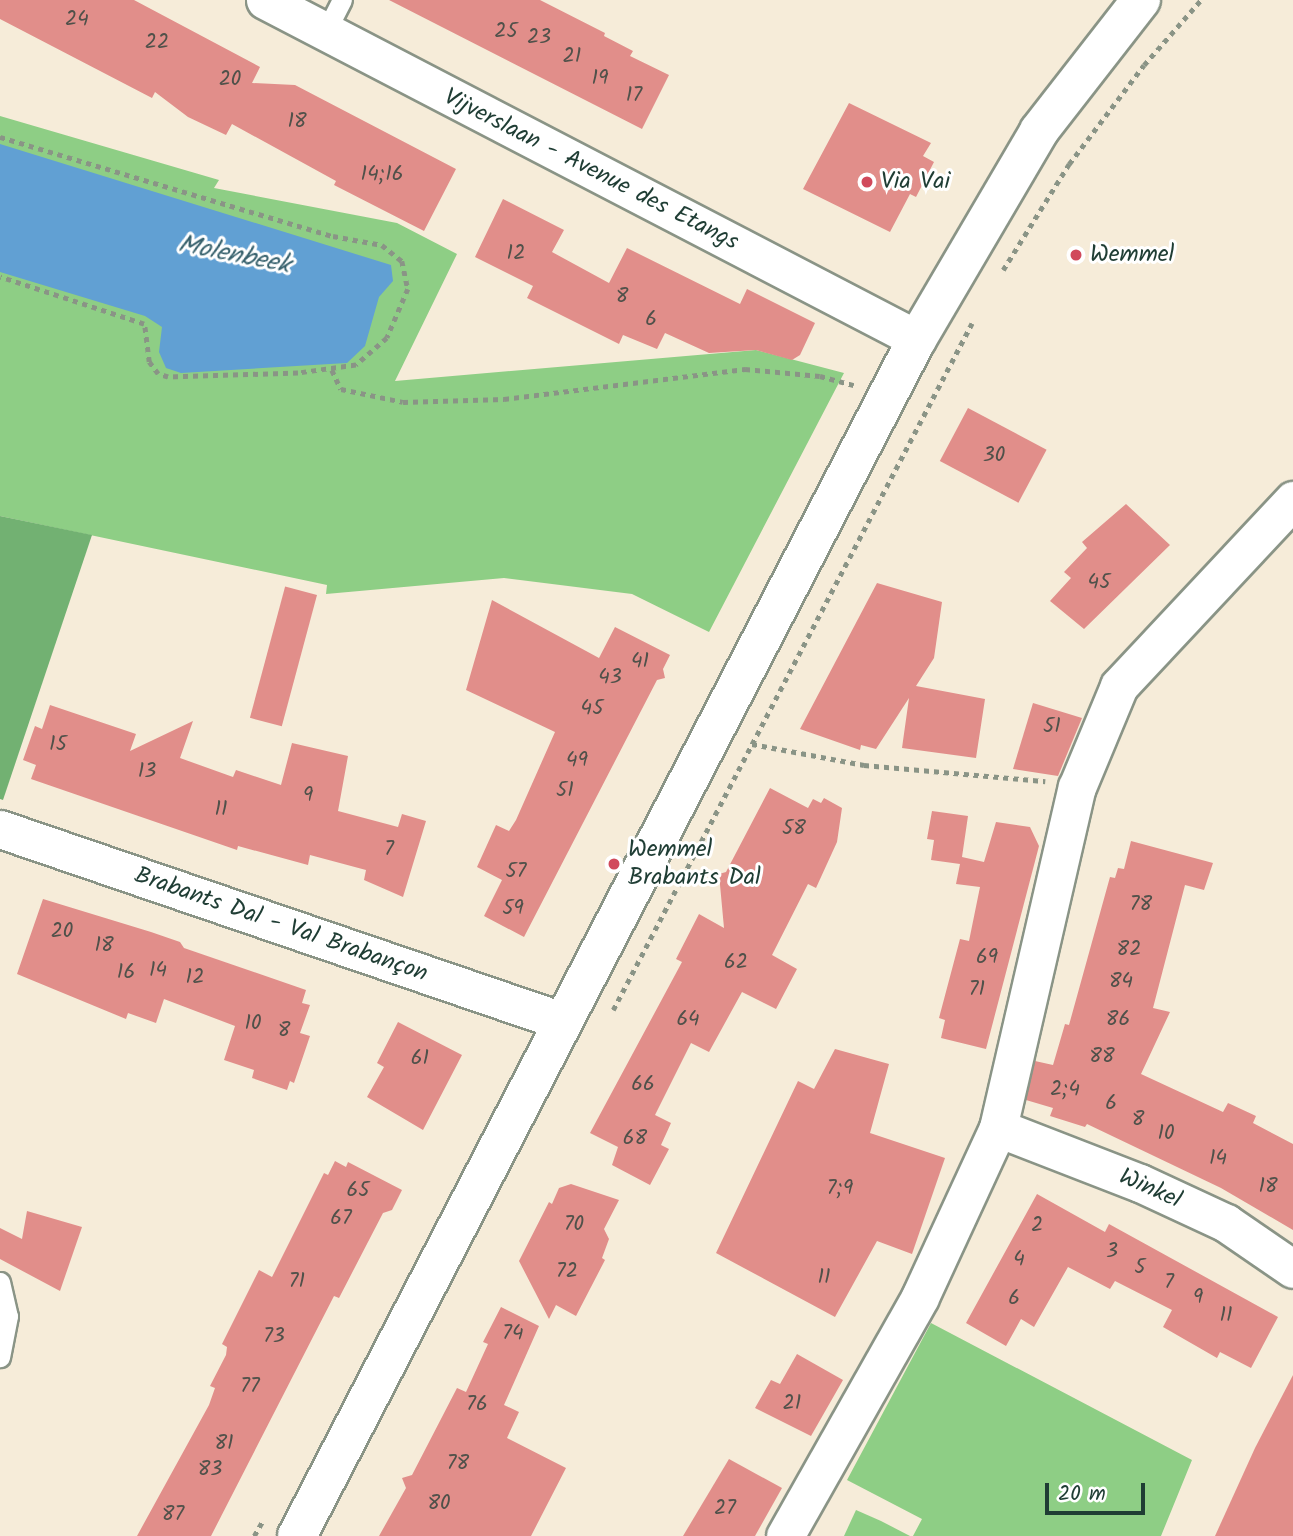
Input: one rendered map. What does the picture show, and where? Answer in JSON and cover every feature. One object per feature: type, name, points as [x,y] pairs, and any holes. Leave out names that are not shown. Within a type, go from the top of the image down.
[{"type":"street","name":"Vijverslaan - Avenue des Etangs","points":[[265,0],[334,15],[917,339]]},
{"type":"street","points":[[297,1536],[917,339],[1038,131],[1141,0]]},
{"type":"street","points":[[785,1536],[920,1297],[998,1128],[1077,787],[1119,686],[1293,500]]},
{"type":"street","name":"Brabants Dal - Val Brabançon","points":[[0,829],[562,1021]]},
{"type":"street","name":"Winkel","points":[[998,1128],[1140,1183],[1226,1223],[1293,1269]]},
{"type":"lane","points":[[0,1282],[8,1317],[0,1357]]},
{"type":"path","points":[[995,282],[1069,164],[1144,65],[1200,0]]},
{"type":"path","points":[[0,137],[332,236],[387,248],[407,270],[408,289],[402,311],[376,352],[356,365],[332,370],[158,374],[149,362],[144,324],[0,277]]},
{"type":"path","points":[[609,1019],[975,317]]},
{"type":"path","points":[[332,370],[341,389],[403,401],[504,399],[745,369],[820,376],[888,394]]},
{"type":"path","points":[[716,728],[752,744],[864,765],[1077,787]]},
{"type":"green space","points":[[0,116],[219,180],[214,188],[397,223],[457,254],[395,381],[756,350],[844,373],[709,632],[632,594],[504,578],[326,594],[327,585],[0,516]]},
{"type":"green space","points":[[0,516],[92,535],[3,800],[0,799]]},
{"type":"green space","points":[[931,1323],[1192,1460],[1161,1536],[913,1536],[922,1519],[847,1480]]},
{"type":"green space","points":[[856,1510],[881,1521],[910,1536],[844,1536]]},
{"type":"water","name":"Molenbeek","points":[[0,144],[391,265],[393,281],[379,297],[365,346],[347,363],[181,373],[166,368],[159,352],[162,327],[145,316],[0,272]]},
{"type":"building","points":[[0,0],[134,0],[260,67],[252,83],[295,85],[456,169],[424,231],[334,185],[336,181],[232,124],[226,135],[188,117],[155,92],[152,98],[0,19]]},
{"type":"building","points":[[389,0],[540,0],[605,33],[604,36],[633,51],[630,56],[669,75],[642,129]]},
{"type":"building","points":[[849,103],[931,143],[923,156],[934,162],[916,197],[910,194],[890,232],[803,189]]},
{"type":"building","points":[[503,199],[564,230],[552,252],[609,283],[627,248],[740,304],[747,289],[815,323],[800,355],[792,360],[756,350],[709,353],[665,333],[657,349],[623,335],[619,344],[527,298],[533,286],[475,257]]},
{"type":"building","points":[[968,408],[1047,450],[1018,503],[940,461]]},
{"type":"building","points":[[1126,504],[1170,545],[1084,629],[1050,601],[1071,578],[1064,572],[1087,548],[1082,542]]},
{"type":"building","points":[[877,583],[942,602],[934,658],[916,686],[985,699],[976,758],[902,748],[909,698],[876,749],[861,745],[860,750],[800,729]]},
{"type":"building","points":[[285,586],[317,595],[282,726],[250,718]]},
{"type":"building","points":[[492,600],[599,658],[615,627],[670,655],[663,669],[665,678],[657,680],[524,937],[484,916],[502,880],[477,867],[496,825],[509,831],[516,820],[555,732],[466,690]]},
{"type":"building","points":[[1033,703],[1082,718],[1058,776],[1013,769]]},
{"type":"building","points":[[50,705],[136,734],[130,751],[193,721],[180,758],[233,777],[236,770],[281,785],[292,743],[348,756],[338,811],[398,827],[402,814],[426,821],[403,897],[364,880],[366,870],[310,855],[308,865],[238,846],[237,850],[31,779],[36,765],[23,760],[35,726],[42,729]]},
{"type":"building","points":[[770,788],[808,808],[813,799],[821,803],[824,798],[842,808],[837,842],[816,888],[808,884],[772,955],[797,969],[776,1009],[742,992],[709,1052],[691,1043],[655,1115],[671,1123],[661,1145],[669,1149],[650,1185],[612,1165],[618,1147],[590,1133],[682,962],[676,959],[699,914],[724,928],[719,874],[726,872]]},
{"type":"building","points":[[932,811],[968,816],[962,857],[984,862],[996,822],[1030,827],[1039,846],[986,1049],[941,1038],[945,1020],[939,1018],[960,939],[969,941],[980,887],[956,884],[960,864],[931,860],[934,840],[927,839]]},
{"type":"building","points":[[1131,841],[1213,863],[1204,890],[1185,885],[1153,1008],[1170,1012],[1141,1074],[1223,1112],[1228,1103],[1256,1116],[1253,1123],[1293,1144],[1293,1230],[1221,1188],[1087,1124],[1085,1127],[1050,1116],[1053,1108],[1026,1100],[1035,1061],[1053,1065],[1065,1024],[1069,1025],[1110,877],[1115,878],[1118,868],[1124,869]]},
{"type":"building","points":[[43,899],[180,942],[184,948],[306,990],[302,1003],[310,1005],[300,1033],[310,1036],[294,1083],[290,1081],[287,1090],[252,1078],[254,1070],[224,1060],[235,1026],[164,999],[156,1023],[128,1013],[126,1019],[17,974]]},
{"type":"building","points":[[398,1022],[462,1055],[423,1130],[367,1097],[384,1067],[377,1063]]},
{"type":"building","points":[[835,1049],[889,1064],[870,1133],[945,1158],[912,1254],[877,1241],[835,1317],[716,1253],[798,1081],[814,1089]]},
{"type":"building","points":[[335,1161],[346,1167],[348,1162],[402,1190],[392,1210],[383,1213],[339,1298],[334,1296],[211,1536],[137,1536],[209,1405],[215,1388],[210,1386],[226,1355],[227,1347],[222,1344],[259,1270],[272,1277],[324,1173],[328,1175]]},
{"type":"building","points":[[571,1184],[619,1200],[604,1229],[609,1239],[602,1258],[605,1260],[576,1316],[556,1305],[549,1319],[519,1261],[549,1202],[552,1204],[559,1188]]},
{"type":"building","points":[[1037,1194],[1105,1232],[1109,1224],[1278,1317],[1251,1368],[1220,1352],[1217,1358],[1163,1327],[1172,1310],[1115,1281],[1110,1289],[1068,1267],[1034,1327],[1021,1319],[1006,1346],[966,1323]]},
{"type":"building","points":[[27,1211],[82,1227],[60,1291],[0,1259],[0,1228],[22,1239]]},
{"type":"building","points":[[501,1307],[539,1326],[504,1405],[519,1412],[507,1438],[566,1468],[531,1536],[379,1536],[406,1488],[402,1478],[412,1475],[457,1388],[466,1392],[488,1344],[483,1342]]},
{"type":"building","points":[[797,1354],[843,1380],[811,1436],[755,1408],[771,1380],[780,1384]]},
{"type":"building","points":[[1293,1375],[1293,1536],[1215,1536],[1255,1448]]},
{"type":"building","points":[[729,1459],[782,1488],[755,1536],[683,1536]]},
{"type":"place","name":"Via Vai","points":[[867,182]]},
{"type":"place","name":"Wemmel","points":[[1076,255]]},
{"type":"place","name":"Wemmel Brabants Dal","points":[[614,864]]}]
